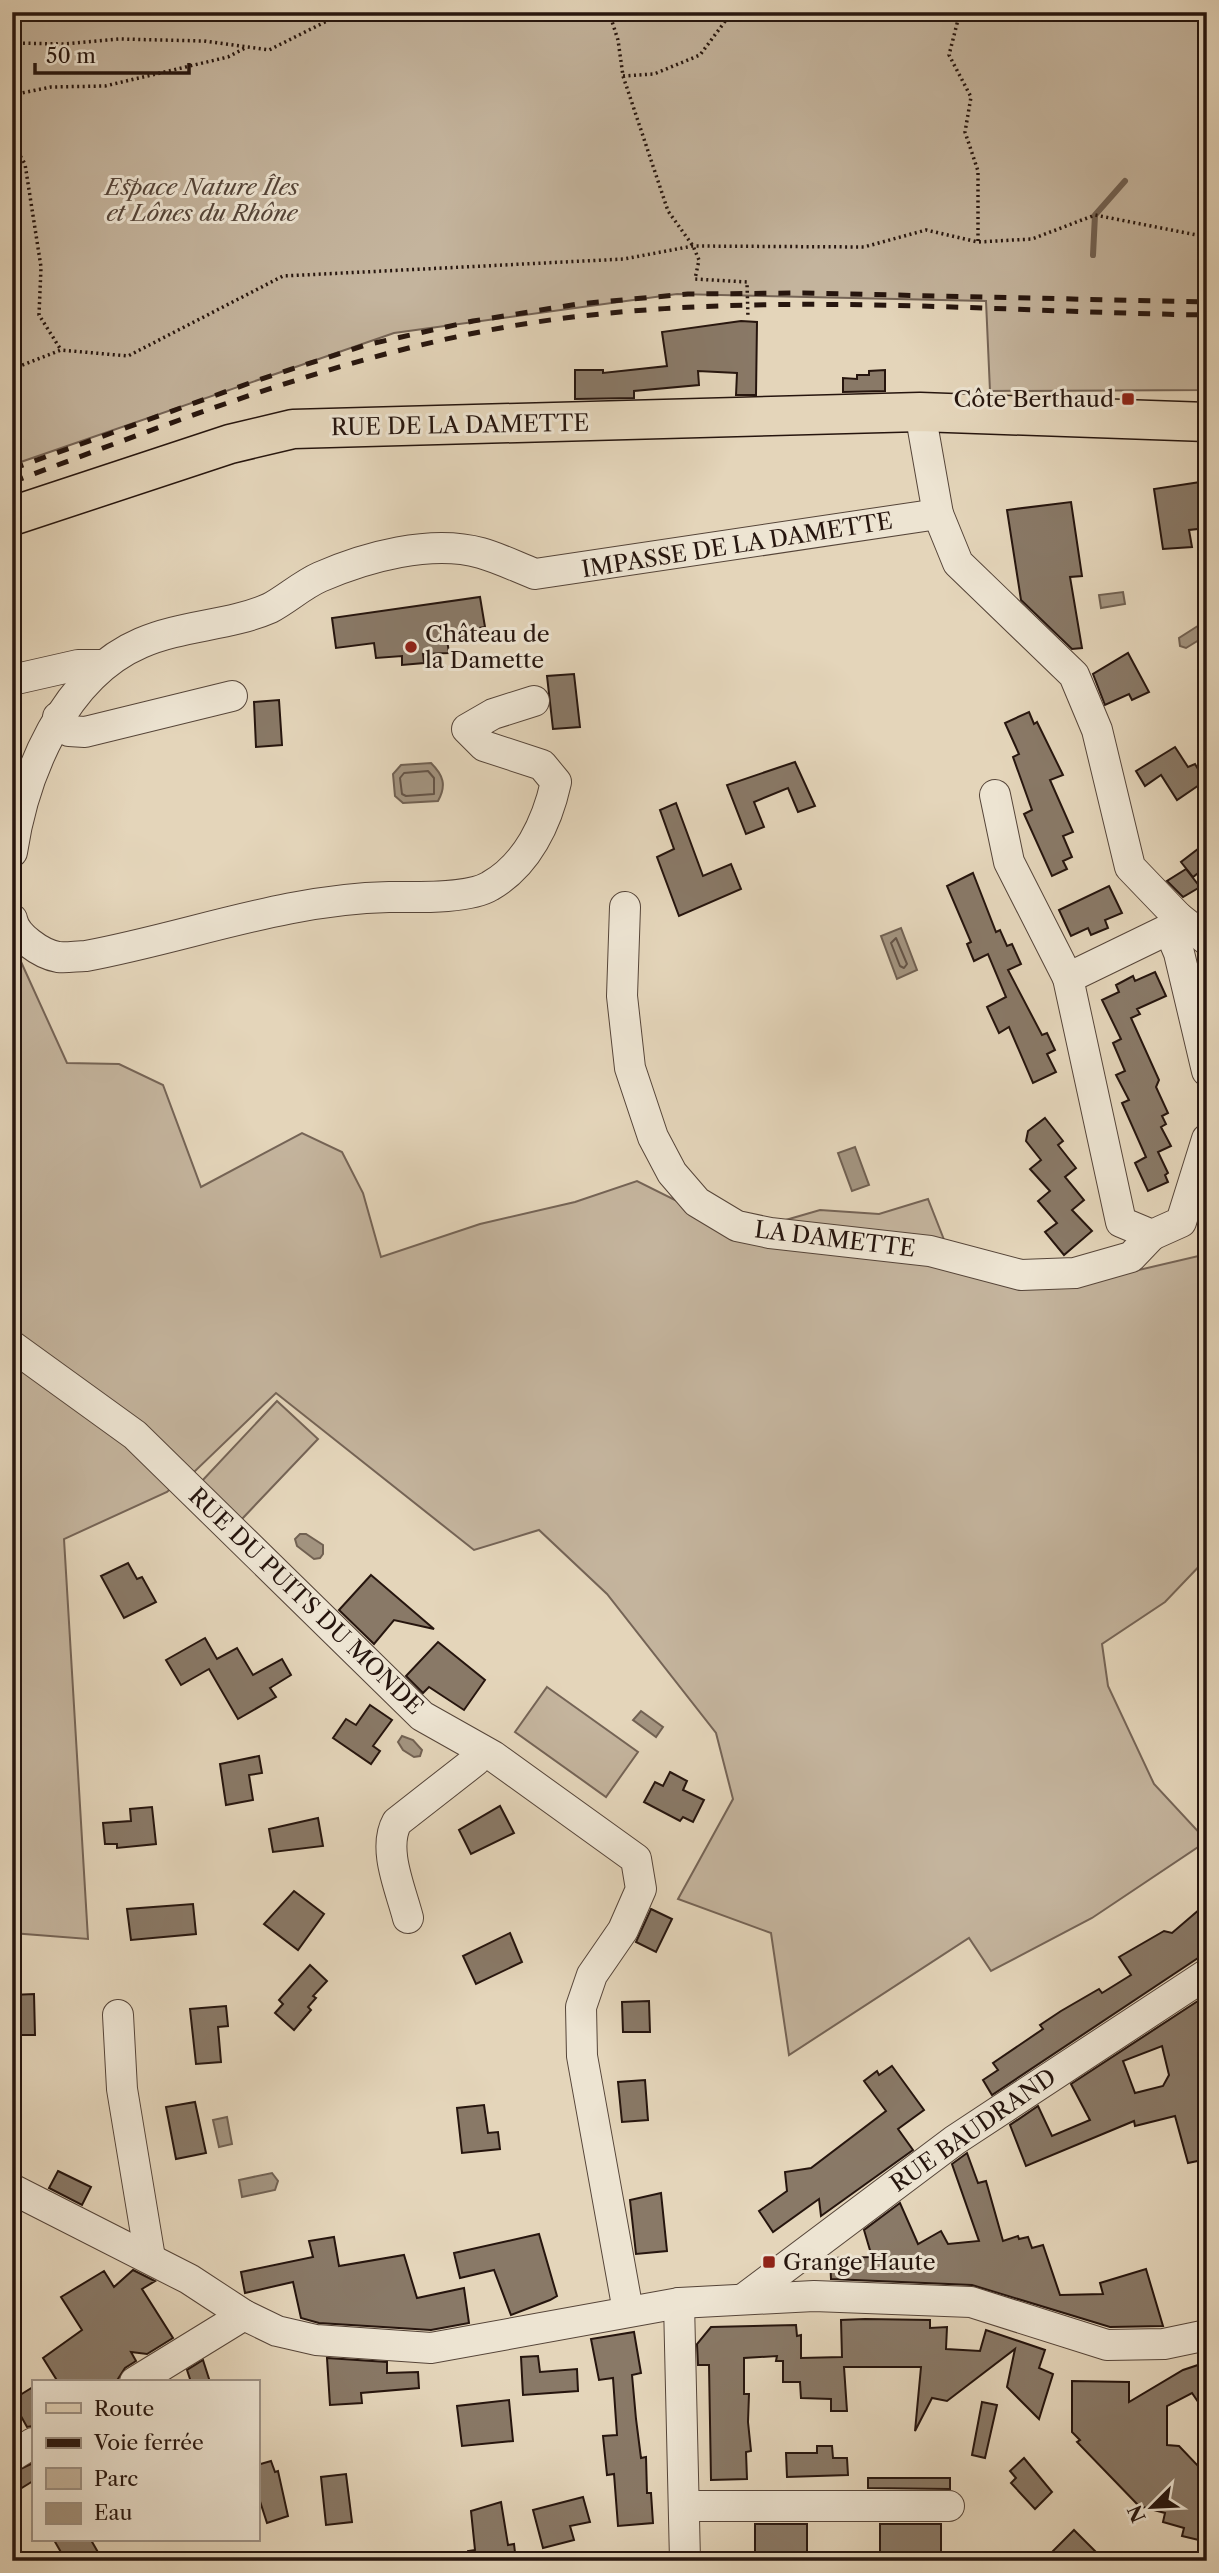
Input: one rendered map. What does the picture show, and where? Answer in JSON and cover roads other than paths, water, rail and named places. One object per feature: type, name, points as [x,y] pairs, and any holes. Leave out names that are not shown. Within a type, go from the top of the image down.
[{"type":"main road","name":"RUE DE LA DAMETTE","points":[[12,516],[230,444],[293,429],[920,412],[1207,422]]},
{"type":"street","points":[[920,412],[938,514],[958,563],[1074,675],[1097,730],[1130,867],[1174,923],[1207,940]]},
{"type":"street","name":"IMPASSE DE LA DAMETTE","points":[[103,665],[142,642],[270,607],[319,578],[359,563],[402,553],[445,548],[480,552],[535,575],[938,514]]},
{"type":"street","points":[[12,680],[78,665],[103,665]]},
{"type":"street","points":[[12,852],[27,791],[58,717],[103,665]]},
{"type":"street","points":[[58,717],[69,731],[85,732],[232,696]]},
{"type":"street","points":[[12,919],[13,925],[32,945],[56,957],[86,956],[139,946],[261,913],[307,905],[367,898],[438,897],[488,888],[519,864],[551,807],[556,782],[542,765],[484,746],[467,729],[493,714],[534,701]]},
{"type":"street","points":[[995,794],[1009,862],[1068,978],[1121,1222],[1152,1235]]},
{"type":"street","name":"LA DAMETTE","points":[[625,907],[622,996],[630,1068],[653,1138],[672,1173],[697,1202],[737,1226],[770,1233],[930,1251],[1021,1275],[1076,1273],[1131,1257],[1152,1235],[1181,1222],[1207,1139]]},
{"type":"street","points":[[1068,978],[1174,923]]},
{"type":"street","points":[[1174,923],[1207,1071]]},
{"type":"street","name":"RUE DU PUITS DU MONDE","points":[[12,1346],[135,1435],[422,1716],[481,1750],[636,1859],[641,1889],[623,1930],[592,1975],[581,2007],[582,2056],[628,2311]]},
{"type":"street","points":[[408,1918],[391,1848],[392,1830],[397,1822],[475,1762],[481,1750]]},
{"type":"street","name":"RUE BAUDRAND","points":[[746,2297],[811,2245],[955,2140],[1207,1974]]},
{"type":"street","points":[[118,2015],[122,2089],[150,2258]]},
{"type":"street","points":[[12,2189],[150,2258],[244,2315],[277,2330],[316,2340],[431,2348],[679,2303],[746,2297],[814,2296],[971,2302],[1107,2345],[1164,2344],[1207,2335]]},
{"type":"street","points":[[811,2245],[814,2296]]},
{"type":"street","points":[[679,2303],[686,2506],[685,2561]]},
{"type":"street","points":[[138,2380],[244,2315]]},
{"type":"street","points":[[12,2456],[32,2445]]},
{"type":"street","points":[[686,2506],[949,2506]]},
{"type":"water","points":[[1123,592],[1125,604],[1101,608],[1099,595]]},
{"type":"water","points":[[1204,622],[1207,635],[1186,648],[1180,646],[1179,638]]},
{"type":"water","points":[[431,763],[442,780],[438,801],[403,803],[395,796],[393,774],[401,765]]},
{"type":"water","points":[[901,928],[917,970],[897,979],[881,936]]},
{"type":"water","points":[[855,1147],[869,1185],[852,1191],[838,1153]]},
{"type":"water","points":[[300,1534],[306,1534],[323,1545],[320,1558],[314,1559],[297,1546],[295,1539]]},
{"type":"water","points":[[641,1711],[663,1727],[656,1737],[633,1720]]},
{"type":"water","points":[[402,1736],[413,1740],[422,1750],[420,1756],[414,1757],[403,1750],[398,1742]]},
{"type":"water","points":[[227,2117],[232,2144],[219,2147],[213,2120]]},
{"type":"water","points":[[272,2173],[278,2181],[275,2190],[242,2197],[239,2180]]},
{"type":"waterway","points":[[1093,255],[1095,215],[1125,181]]},
{"type":"railway","points":[[12,469],[258,380],[366,345],[473,321],[578,304],[688,294],[803,293],[1207,302]]},
{"type":"railway","points":[[12,482],[222,405],[364,360],[508,327],[582,316],[660,309],[816,304],[1207,315]]},
{"type":"place","name":"Côte Berthaud","points":[[1128,399]]},
{"type":"place","name":"Château de la Damette","points":[[411,647]]},
{"type":"place","name":"Grange Haute","points":[[769,2262]]},
{"type":"park label","name":"Espace Nature Îles et Lônes du Rhône","points":[[202,200]]}]
